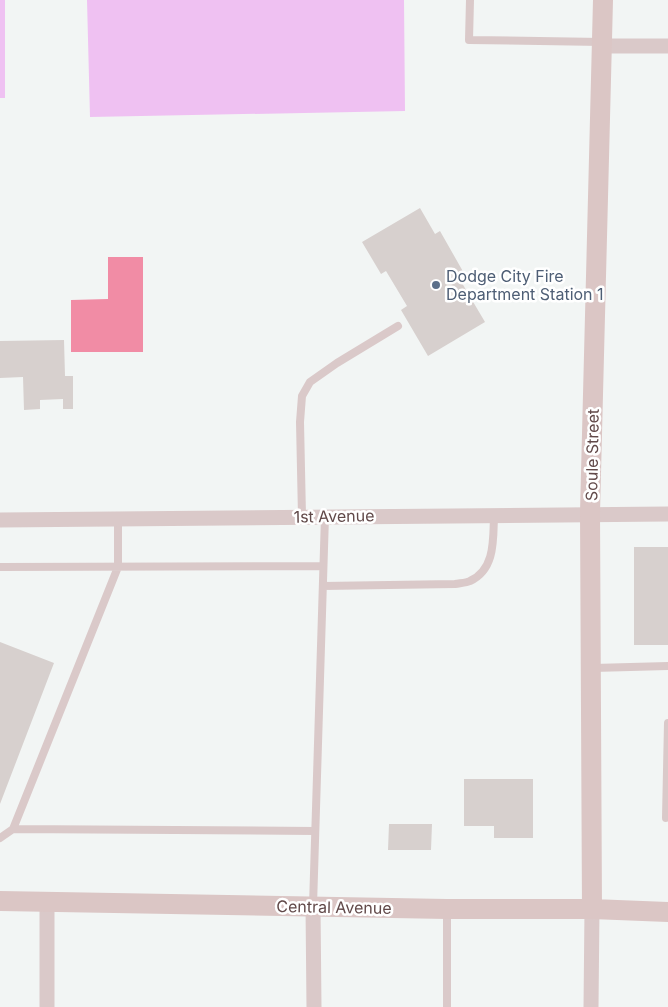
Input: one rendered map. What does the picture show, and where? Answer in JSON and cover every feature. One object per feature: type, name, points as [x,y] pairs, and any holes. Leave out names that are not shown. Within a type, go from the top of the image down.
[{"type":"street","name":"Soule Street","points":[[592,909],[590,513],[603,0]]},
{"type":"street","points":[[602,44],[668,46]]},
{"type":"street","name":"1st Avenue","points":[[0,520],[590,513],[668,514]]},
{"type":"street","name":"Central Avenue","points":[[0,901],[447,910],[592,909],[668,912]]},
{"type":"street","points":[[46,901],[47,1007]]},
{"type":"street","points":[[313,906],[314,1007]]},
{"type":"street","points":[[591,1007],[592,909]]},
{"type":"lane","points":[[470,0],[469,40],[602,44]]},
{"type":"lane","points":[[302,516],[300,422],[302,396],[310,382],[337,363],[398,326]]},
{"type":"lane","points":[[323,586],[455,584],[471,581],[484,569],[492,552],[494,514]]},
{"type":"lane","points":[[313,906],[325,516]]},
{"type":"lane","points":[[0,838],[13,829],[118,566],[118,519]]},
{"type":"lane","points":[[0,567],[323,566]]},
{"type":"lane","points":[[590,668],[668,666]]},
{"type":"lane","points":[[668,723],[666,818],[668,818]]},
{"type":"lane","points":[[13,829],[315,831]]},
{"type":"lane","points":[[447,910],[447,1007]]},
{"type":"shaded area","points":[[0,0],[5,0],[5,98],[0,98]]},
{"type":"shaded area","points":[[87,0],[404,0],[405,111],[90,117]]},
{"type":"shaded area","points":[[108,257],[143,257],[143,352],[71,352],[71,300],[108,299]]},
{"type":"building","points":[[420,208],[435,234],[440,231],[465,275],[459,278],[485,322],[428,356],[401,310],[407,306],[386,271],[381,274],[362,242]]},
{"type":"building","points":[[64,340],[65,376],[73,376],[73,409],[63,409],[63,399],[40,400],[40,409],[24,410],[23,377],[0,378],[0,341]]},
{"type":"building","points":[[634,547],[668,547],[668,645],[634,645]]},
{"type":"building","points":[[0,642],[54,663],[0,804]]},
{"type":"building","points":[[464,779],[533,779],[533,838],[494,838],[494,826],[464,826]]},
{"type":"building","points":[[389,824],[432,824],[431,850],[388,850]]},
{"type":"place","name":"Dodge City Fire Department Station 1","points":[[436,285]]}]
